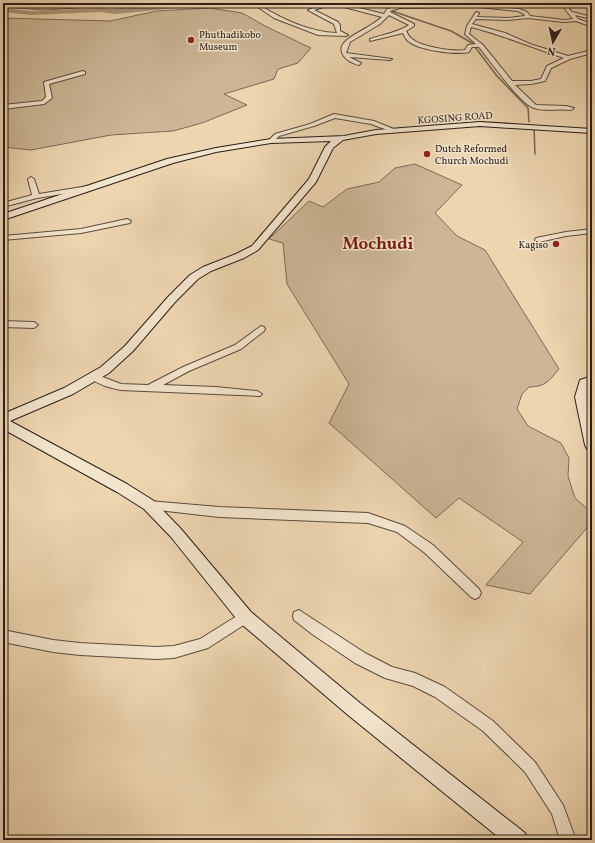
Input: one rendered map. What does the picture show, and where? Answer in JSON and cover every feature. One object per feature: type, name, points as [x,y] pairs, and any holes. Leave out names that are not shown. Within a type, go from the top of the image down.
[{"type":"street","points":[[354,37],[338,32],[338,25],[336,23],[310,10],[333,3],[387,10],[412,25],[404,31],[388,34],[372,40]]},
{"type":"street","points":[[458,3],[464,6]]},
{"type":"street","points":[[568,3],[567,9],[576,20]]},
{"type":"street","points":[[481,4],[467,34],[475,46],[502,76],[534,107],[560,106],[571,108]]},
{"type":"street","points":[[343,54],[344,45],[354,37],[378,23],[387,10],[398,6],[464,6],[481,4],[518,10],[526,13],[528,17]]},
{"type":"street","points":[[260,7],[276,16],[320,34],[346,35]]},
{"type":"street","points":[[571,13],[592,18]]},
{"type":"street","points":[[475,18],[508,19],[528,17],[564,21],[576,20],[592,26]]},
{"type":"street","points":[[470,25],[503,34],[528,45],[568,58]]},
{"type":"street","points":[[404,31],[414,43],[442,50],[464,52],[475,46]]},
{"type":"street","points":[[510,83],[528,83],[543,80],[547,68],[568,58],[592,51]]},
{"type":"street","points":[[343,54],[390,59]]},
{"type":"street","points":[[343,54],[349,60],[359,64]]},
{"type":"street","points":[[3,107],[44,102],[49,98],[46,83],[83,73]]},
{"type":"street","points":[[493,76],[502,76]]},
{"type":"street","points":[[271,141],[277,135],[312,125],[334,116],[372,122],[393,130]]},
{"type":"street","name":"KGOSING ROAD","points":[[344,138],[393,130],[431,129],[473,124],[592,131]]},
{"type":"street","points":[[3,217],[170,161],[216,150],[271,141],[344,138]]},
{"type":"street","points":[[3,419],[66,392],[95,377],[125,351],[194,277],[207,269],[240,256],[255,248],[313,180],[329,147],[333,143],[344,138]]},
{"type":"street","points":[[30,179],[36,196]]},
{"type":"street","points":[[3,205],[36,196],[88,188]]},
{"type":"street","points":[[3,238],[92,229],[112,226],[128,221]]},
{"type":"street","points":[[540,240],[566,234],[592,231]]},
{"type":"street","points":[[3,324],[34,325]]},
{"type":"street","points":[[149,388],[192,366],[238,347],[261,329]]},
{"type":"street","points":[[95,377],[108,384],[122,387],[216,390],[257,394]]},
{"type":"street","points":[[592,380],[584,383],[581,397],[592,445]]},
{"type":"street","points":[[3,423],[115,484],[149,505],[176,533],[245,617],[354,709],[518,840]]},
{"type":"street","points":[[149,505],[219,512],[319,514],[368,518],[401,528],[429,549],[475,593]]},
{"type":"street","points":[[299,616],[317,630],[360,658],[390,673],[415,680],[440,692],[488,726],[530,767],[558,810],[568,840]]},
{"type":"street","points":[[3,636],[54,646],[80,649],[156,653],[174,652],[204,644],[245,617]]},
{"type":"shaded area","points":[[3,3],[188,3],[128,8],[109,6],[44,10],[3,7]]},
{"type":"shaded area","points":[[210,8],[242,13],[311,48],[298,63],[278,69],[274,79],[224,94],[247,105],[202,123],[173,131],[111,135],[31,150],[3,147],[3,18],[110,21],[157,11]]},
{"type":"shaded area","points":[[415,164],[462,185],[435,213],[457,236],[485,250],[559,369],[543,384],[529,387],[522,394],[517,409],[528,426],[561,443],[569,458],[568,476],[575,498],[592,513],[592,522],[530,594],[486,585],[523,542],[459,498],[436,518],[329,423],[349,384],[287,284],[283,243],[269,239],[309,201],[323,207],[347,189],[379,182],[395,168]]},
{"type":"waterway","points":[[116,12],[119,8],[126,7],[125,3]]},
{"type":"waterway","points":[[116,12],[206,3]]},
{"type":"waterway","points":[[372,3],[388,7],[392,11],[451,31],[472,43],[497,76],[528,108],[529,122]]},
{"type":"waterway","points":[[3,10],[31,13],[100,10],[116,12]]},
{"type":"waterway","points":[[534,127],[535,154]]},
{"type":"place","name":"Phuthadikobo Museum","points":[[191,40]]},
{"type":"place","name":"Dutch Reformed Church Mochudi","points":[[427,154]]},
{"type":"place","name":"Kagiso","points":[[556,244]]},
{"type":"district","name":"Mochudi","points":[[378,243]]}]
